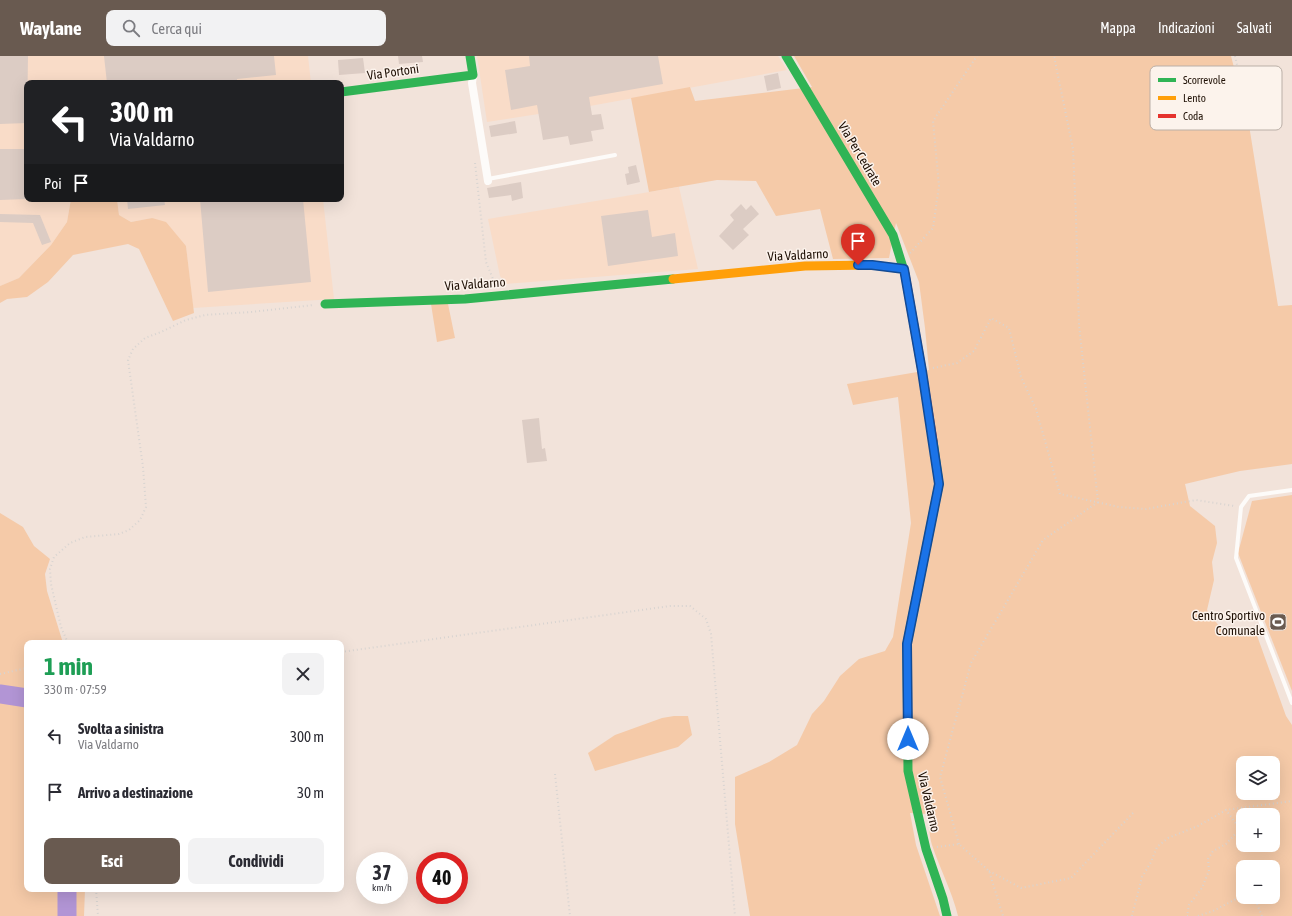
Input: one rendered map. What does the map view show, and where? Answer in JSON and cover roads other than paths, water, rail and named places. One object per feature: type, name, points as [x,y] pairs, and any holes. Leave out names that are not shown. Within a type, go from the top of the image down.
[{"type":"street","points":[[470,56],[473,75],[472,83],[488,180]]},
{"type":"street","name":"Via Per Cedrate","points":[[786,56],[893,235],[903,265]]},
{"type":"street","name":"Via Portoni","points":[[344,92],[473,75]]},
{"type":"street","name":"Via Valdarno","points":[[325,304],[465,299],[805,266],[903,265],[922,371],[939,484],[907,644],[908,771],[926,849],[948,916]]},
{"type":"lane","points":[[488,180],[615,155]]},
{"type":"lane","points":[[1292,490],[1250,496],[1241,507],[1236,558],[1292,703]]},
{"type":"waterway","points":[[0,694],[24,698]]},
{"type":"waterway","points":[[67,892],[67,916]]},
{"type":"place","name":"Centro Sportivo Comunale","points":[[1278,622]]}]
